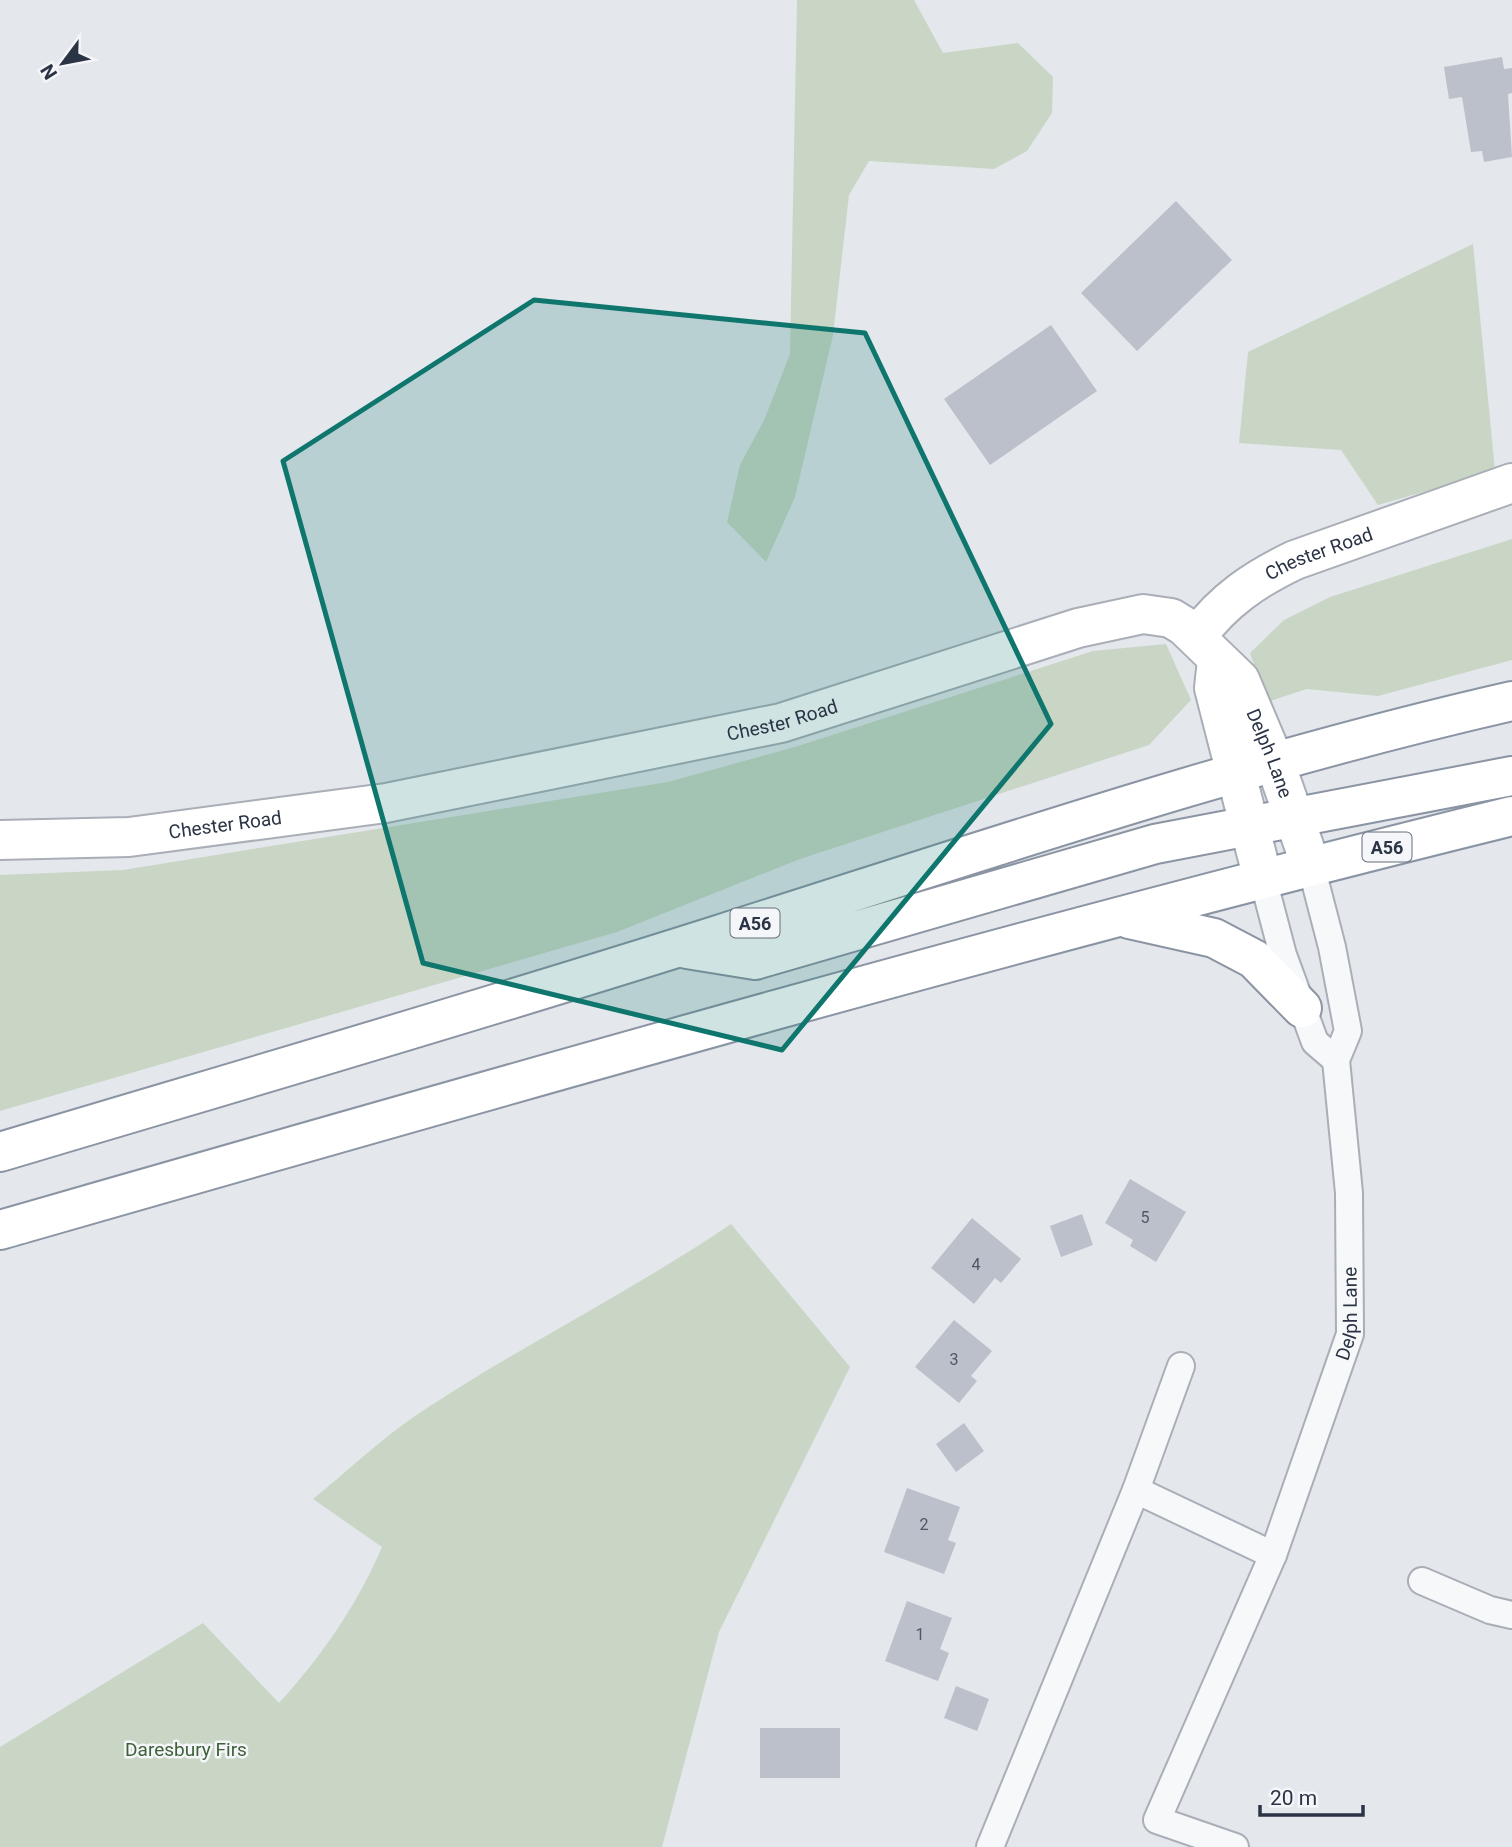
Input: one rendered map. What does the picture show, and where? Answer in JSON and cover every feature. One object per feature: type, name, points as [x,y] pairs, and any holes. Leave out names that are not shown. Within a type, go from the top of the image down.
[{"type":"main road","name":"Chester Road","points":[[1207,648],[1212,616],[1240,590],[1265,574],[1295,560],[1512,483]]},
{"type":"main road","name":"Chester Road","points":[[0,840],[129,838],[386,803],[781,723],[1045,638],[1129,615],[1171,618],[1207,648]]},
{"type":"main road","name":"Delph Lane","points":[[1207,648],[1240,680],[1275,763],[1311,866]]},
{"type":"main road","name":"Delph Lane","points":[[1207,648],[1214,688],[1263,879]]},
{"type":"main road","name":"A56","points":[[0,1152],[678,948],[1144,800],[1512,701]]},
{"type":"main road","points":[[678,948],[755,960],[1155,844],[1512,776]]},
{"type":"main road","name":"A56","points":[[0,1230],[565,1068],[1311,866],[1512,816]]},
{"type":"main road","points":[[1123,918],[1178,929],[1224,943],[1254,959],[1302,1008]]},
{"type":"street","name":"Delph Lane","points":[[1235,1847],[1157,1820],[1273,1555],[1350,1334],[1349,1193],[1336,1060],[1348,1031],[1332,947],[1311,866]]},
{"type":"street","name":"Delph Lane","points":[[1263,879],[1283,955],[1315,1042],[1336,1060]]},
{"type":"street","points":[[990,1847],[1136,1490],[1181,1366]]},
{"type":"street","points":[[1136,1490],[1273,1555]]},
{"type":"street","points":[[1422,1581],[1490,1610],[1512,1615]]},
{"type":"highlighted area","points":[[534,300],[865,333],[1051,724],[782,1050],[423,963],[283,461]]},
{"type":"green space","points":[[797,0],[914,0],[943,53],[1018,43],[1053,77],[1052,113],[1027,151],[994,169],[869,161],[849,195],[833,335],[795,497],[766,562],[727,522],[740,465],[765,418],[790,354]]},
{"type":"green space","points":[[1473,244],[1495,471],[1378,505],[1341,450],[1239,443],[1248,352]]},
{"type":"green space","points":[[1512,539],[1512,660],[1378,696],[1307,689],[1267,702],[1250,653],[1284,620],[1330,597]]},
{"type":"green space","points":[[1166,644],[1191,700],[1149,745],[800,859],[617,932],[0,1111],[0,875],[123,870],[668,782],[798,746],[1093,651]]},
{"type":"green space","name":"Daresbury Firs","points":[[731,1224],[850,1367],[719,1632],[662,1847],[0,1847],[0,1747],[203,1623],[279,1703],[310,1667],[337,1629],[382,1547],[313,1499],[407,1422],[459,1387],[655,1273]]},
{"type":"building","points":[[1502,57],[1504,69],[1512,68],[1512,93],[1508,94],[1512,157],[1484,162],[1482,151],[1471,152],[1462,97],[1449,99],[1444,67]]},
{"type":"building","points":[[1176,201],[1232,260],[1137,351],[1081,293]]},
{"type":"building","points":[[1051,325],[1097,391],[990,465],[944,399]]},
{"type":"building","points":[[1130,1179],[1186,1212],[1156,1262],[1130,1246],[1133,1240],[1105,1223]]},
{"type":"building","points":[[1082,1214],[1093,1245],[1061,1257],[1050,1226]]},
{"type":"building","points":[[972,1218],[1021,1259],[1001,1283],[995,1278],[974,1304],[931,1268]]},
{"type":"building","points":[[954,1320],[992,1351],[971,1376],[977,1381],[959,1403],[915,1367]]},
{"type":"building","points":[[964,1423],[984,1451],[956,1472],[936,1444]]},
{"type":"building","points":[[907,1488],[960,1507],[948,1540],[956,1543],[944,1574],[884,1552]]},
{"type":"building","points":[[907,1601],[952,1618],[940,1649],[949,1653],[938,1681],[885,1661]]},
{"type":"building","points":[[956,1686],[989,1699],[977,1731],[944,1718]]},
{"type":"building","points":[[760,1728],[840,1728],[840,1778],[760,1778]]}]
